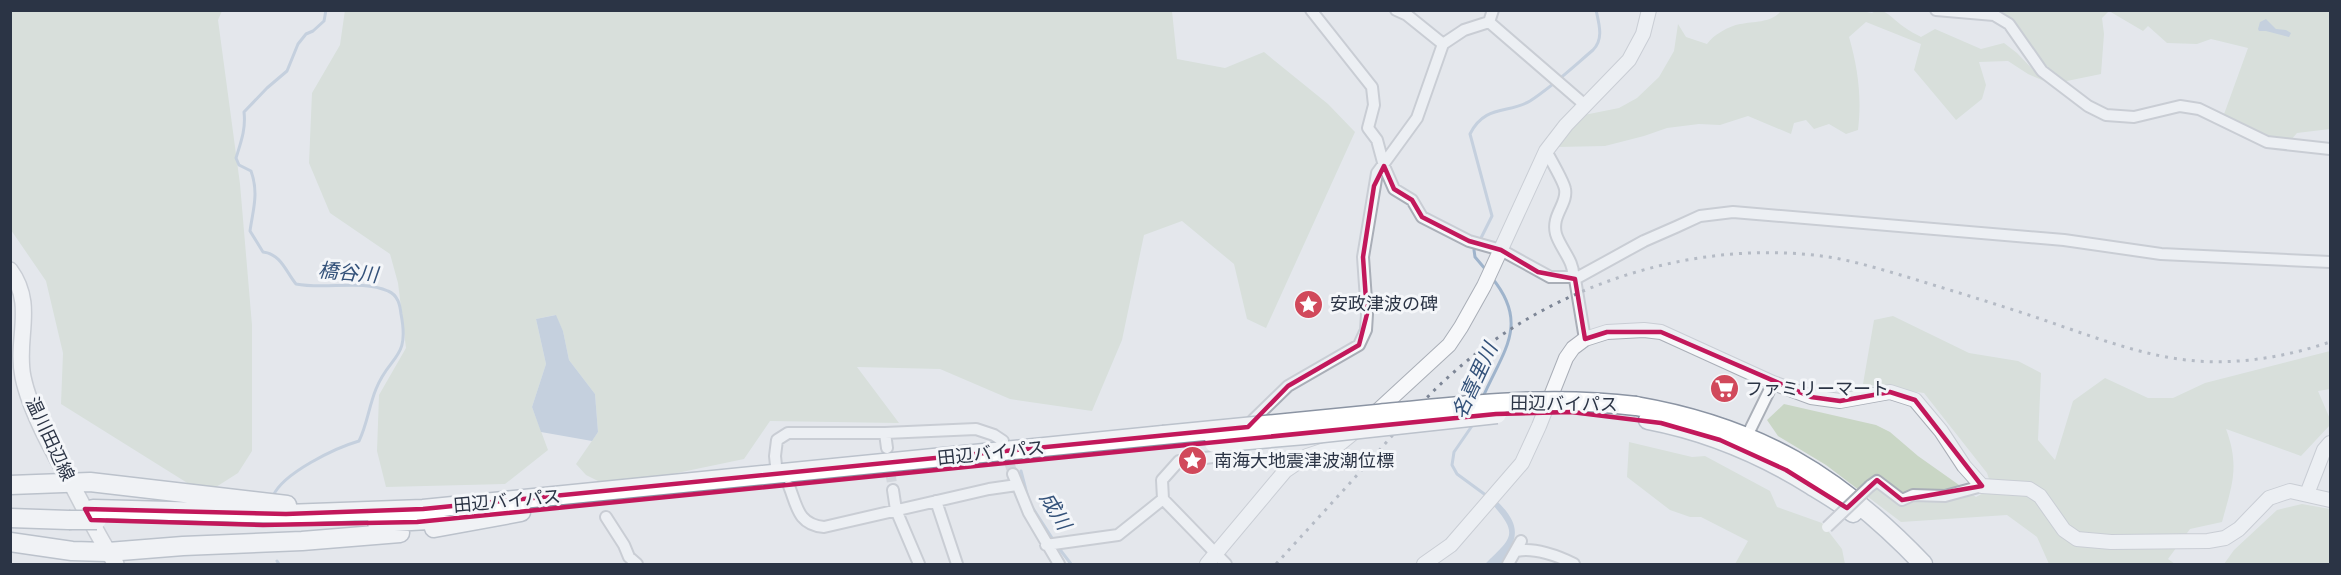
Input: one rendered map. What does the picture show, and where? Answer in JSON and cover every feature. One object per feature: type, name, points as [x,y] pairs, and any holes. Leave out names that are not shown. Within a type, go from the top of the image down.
[{"type":"highway","name":"田辺バイパス","points":[[10,506],[68,514],[288,525],[417,522],[520,512],[783,480],[1163,441],[1305,435],[1496,414],[1635,412],[1689,430],[1744,442],[1796,459],[1843,490],[1898,538],[1923,564]]},
{"type":"highway","name":"田辺バイパス","points":[[1744,442],[1845,506],[1884,540],[1906,564]]},
{"type":"highway","name":"田辺バイパス","points":[[95,515],[286,514],[423,509],[783,480]]},
{"type":"highway","points":[[10,484],[110,483],[296,506],[423,509]]},
{"type":"highway","points":[[10,542],[112,558],[382,535],[520,512]]},
{"type":"highway","name":"田辺バイパス","points":[[10,518],[68,514]]},
{"type":"main road","name":"温川田辺線","points":[[10,270],[17,279],[24,300],[21,345],[23,377],[54,455],[112,558]]},
{"type":"street","points":[[1311,10],[1372,87],[1374,105],[1368,128],[1377,140],[1384,166],[1394,189],[1412,200],[1422,217],[1469,242],[1501,250],[1550,277],[1574,278],[1644,241],[1700,216],[1733,212],[2064,240],[2161,254],[2331,262]]},
{"type":"street","points":[[1396,10],[1407,15],[1443,44]]},
{"type":"street","points":[[1489,22],[1493,10]]},
{"type":"street","points":[[1211,559],[1285,471],[1306,456],[1337,446],[1350,437],[1449,345],[1484,286],[1546,151],[1585,105],[1629,60],[1643,34],[1649,10]]},
{"type":"street","points":[[1936,10],[1994,15],[2009,24],[2042,71],[2088,106],[2106,115],[2134,117],[2180,106],[2199,109],[2267,142],[2331,149]]},
{"type":"street","points":[[1226,564],[1211,559],[1163,500],[1162,480],[1179,461],[1222,456],[1231,452],[1253,420],[1288,386],[1359,345],[1366,330],[1363,256],[1377,173],[1417,118],[1443,44],[1464,30],[1489,22],[1585,105]]},
{"type":"street","points":[[1546,151],[1565,188],[1564,197],[1554,220],[1555,232],[1570,263],[1585,339]]},
{"type":"street","points":[[1424,564],[1451,545],[1522,463],[1566,358],[1573,348],[1585,339],[1607,332],[1644,330],[1660,332],[1773,383],[1826,400],[1839,401],[1890,392],[1915,400],[1941,431],[1964,466],[1982,486]]},
{"type":"street","points":[[1744,442],[1773,383]]},
{"type":"street","points":[[1003,441],[994,435],[976,429],[885,433],[788,433],[777,440],[775,445],[783,480],[804,520],[811,526],[824,527],[1015,480],[1046,544],[1059,564]]},
{"type":"street","points":[[885,433],[887,448]]},
{"type":"street","points":[[2307,494],[2324,450],[2331,443]]},
{"type":"street","points":[[1827,527],[1878,481],[1902,500],[1913,495],[1945,496],[1982,486],[2029,489],[2040,496],[2064,530],[2077,538],[2111,542],[2208,542],[2225,538],[2239,529],[2269,498],[2290,491],[2331,500]]},
{"type":"street","points":[[892,490],[896,510],[920,564]]},
{"type":"street","points":[[1046,544],[1118,535],[1163,500]]},
{"type":"street","points":[[936,501],[957,564]]},
{"type":"street","points":[[606,517],[629,557],[637,564]]},
{"type":"street","points":[[1508,564],[1519,546],[1574,564]]},
{"type":"highlighted area","points":[[1384,166],[1394,189],[1412,200],[1422,217],[1469,241],[1501,250],[1538,272],[1575,279],[1585,339],[1607,332],[1661,332],[1811,397],[1840,401],[1890,392],[1915,400],[1982,486],[1902,500],[1877,480],[1847,508],[1786,470],[1720,440],[1661,423],[1571,412],[1496,414],[417,522],[263,525],[91,520],[85,509],[286,514],[423,509],[1248,427],[1288,386],[1359,345],[1367,314],[1363,257],[1374,186]]},
{"type":"green space","points":[[345,10],[1172,11],[1177,59],[1225,68],[1264,52],[1328,104],[1355,132],[1266,328],[1247,319],[1234,264],[1182,221],[1144,235],[1122,340],[1092,411],[1010,399],[940,369],[857,367],[899,423],[770,421],[744,459],[610,487],[586,475],[576,464],[598,432],[595,394],[569,360],[563,331],[555,315],[536,319],[546,364],[532,407],[548,450],[505,484],[386,487],[377,451],[379,395],[406,348],[398,283],[390,254],[330,213],[309,163],[312,93],[340,45]]},
{"type":"green space","points":[[1856,10],[1872,13],[1885,12],[1921,37],[1935,29],[1981,49],[2004,43],[2044,81],[2008,61],[1979,62],[1986,85],[1982,99],[1956,120],[1914,70],[1921,44],[1866,22],[1849,37],[1858,83],[1860,106],[1858,130],[1846,134],[1829,124],[1814,129],[1806,120],[1794,123],[1791,134],[1748,116],[1720,125],[1699,124],[1667,128],[1605,146],[1557,147],[1584,115],[1619,108],[1637,98],[1659,77],[1674,51],[1678,24],[1686,37],[1707,44],[1717,34],[1731,27],[1767,20],[1781,11]]},
{"type":"green space","points":[[10,11],[222,11],[218,20],[240,184],[252,325],[252,451],[238,473],[205,494],[61,404],[63,353],[46,281],[11,230]]},
{"type":"green space","points":[[1994,11],[2109,11],[2102,18],[2104,34],[2101,74],[2062,82],[2039,58],[2014,21]]},
{"type":"green space","points":[[2109,11],[2330,11],[2330,129],[2297,133],[2291,140],[2269,137],[2223,117],[2248,48],[2211,39],[2197,44],[2167,43],[2148,26],[2143,31]]},
{"type":"green space","points":[[1893,316],[1969,353],[2018,361],[2041,373],[2038,440],[2055,460],[2073,401],[2105,378],[2148,398],[2173,398],[2205,383],[2330,351],[2330,389],[2318,391],[2330,419],[2330,425],[2301,456],[2226,429],[2234,465],[2222,522],[2190,529],[2168,559],[2175,564],[2049,564],[2037,537],[2007,515],[1901,522],[1826,465],[1778,436],[1767,420],[1784,404],[1876,425],[1890,432],[1918,456],[1976,497],[1992,488],[1987,473],[1924,393],[1863,384],[1874,320]]},
{"type":"green space","points":[[1629,442],[1692,457],[1705,456],[1770,491],[1777,507],[1822,523],[1842,549],[1845,564],[1735,564],[1748,541],[1701,517],[1690,517],[1670,510],[1627,477]]},
{"type":"green space","points":[[2302,504],[2330,509],[2330,564],[2224,564],[2234,550],[2277,510]]},
{"type":"water","points":[[2266,19],[2276,29],[2291,33],[2289,37],[2259,31],[2260,22]]},
{"type":"water","points":[[556,315],[563,331],[569,360],[595,394],[598,432],[592,441],[541,432],[532,407],[546,364],[536,319]]},
{"type":"water","points":[[1496,500],[1510,517],[1515,536],[1508,551],[1509,556],[1502,564],[1485,564],[1509,536],[1506,523],[1492,504]]},
{"type":"waterway","name":"橋谷川","points":[[273,496],[279,487],[298,470],[324,455],[359,441],[376,389],[401,349],[403,340],[400,307],[391,293],[366,286],[296,284],[279,260],[263,252],[250,231],[255,187],[251,171],[239,165],[236,158],[244,130],[244,112],[287,71],[298,44],[306,34],[324,21],[326,10]]},
{"type":"waterway","name":"名喜里川","points":[[1480,240],[1492,216],[1470,134],[1476,125],[1490,114],[1530,101],[1593,50],[1600,36],[1596,10]]},
{"type":"waterway","name":"名喜里川","points":[[1476,246],[1475,257],[1486,270]]},
{"type":"waterway","name":"名喜里川","points":[[1483,397],[1505,351],[1511,324],[1503,294],[1492,278]]},
{"type":"waterway","name":"名喜里川","points":[[1474,423],[1454,452],[1452,465],[1457,474],[1487,496]]},
{"type":"waterway","name":"成川","points":[[1021,471],[1028,498]]},
{"type":"waterway","name":"成川","points":[[1032,507],[1054,541]]},
{"type":"waterway","name":"成川","points":[[1058,547],[1071,564]]},
{"type":"tunnel","points":[[1004,447],[1013,474]]},
{"type":"tunnel","points":[[888,457],[893,490]]},
{"type":"railway","points":[[1276,564],[1423,402],[1454,372],[1494,341],[1537,314],[1583,291],[1632,273],[1682,261],[1733,254],[1784,253],[1835,258],[1954,291],[2154,355],[2192,361],[2252,360],[2292,353],[2330,342]]},
{"type":"place","name":"安政津波の碑","points":[[1309,304]]},
{"type":"place","name":"ファミリーマート","points":[[1724,389]]},
{"type":"place","name":"南海大地震津波潮位標","points":[[1193,461]]}]
